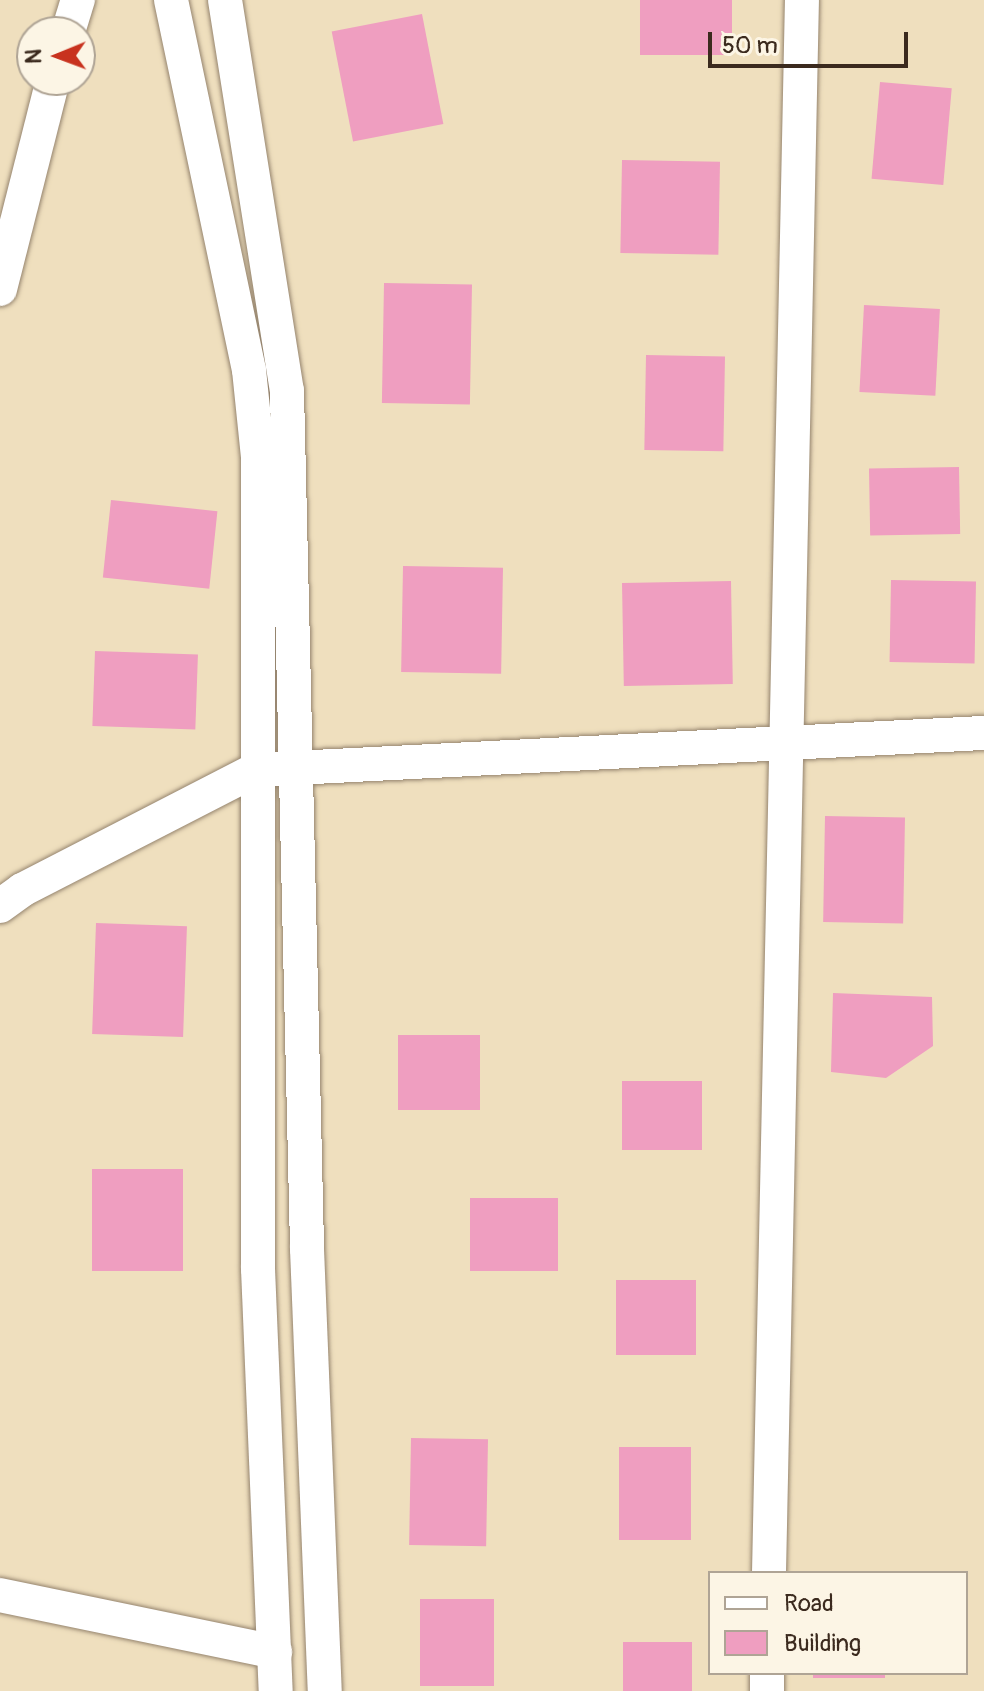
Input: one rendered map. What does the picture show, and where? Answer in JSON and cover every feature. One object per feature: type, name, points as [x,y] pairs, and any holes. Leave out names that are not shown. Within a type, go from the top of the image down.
[{"type":"street","points":[[171,0],[251,384],[258,457],[255,770],[258,1269],[276,1691]]},
{"type":"street","points":[[225,0],[287,391],[307,1249],[325,1691]]},
{"type":"street","points":[[769,1571],[784,741],[802,0]]},
{"type":"street","points":[[0,289],[49,96]]},
{"type":"street","points":[[0,906],[255,770],[984,733]]},
{"type":"street","points":[[0,1595],[275,1652]]},
{"type":"building","points":[[640,0],[732,0],[732,55],[640,55]]},
{"type":"building","points":[[422,14],[443,124],[353,141],[332,32]]},
{"type":"building","points":[[880,82],[952,88],[943,185],[872,179]]},
{"type":"building","points":[[622,160],[720,162],[718,255],[620,253]]},
{"type":"building","points":[[384,283],[472,285],[470,405],[382,403]]},
{"type":"building","points":[[864,305],[940,309],[935,396],[859,392]]},
{"type":"building","points":[[646,355],[725,356],[723,451],[644,450]]},
{"type":"building","points":[[959,467],[960,534],[870,536],[869,469]]},
{"type":"building","points":[[111,500],[217,511],[209,589],[103,578]]},
{"type":"building","points":[[403,566],[503,568],[501,674],[401,672]]},
{"type":"building","points":[[891,580],[976,581],[975,663],[890,662]]},
{"type":"building","points":[[731,581],[733,684],[624,686],[622,583]]},
{"type":"building","points":[[95,651],[198,655],[195,730],[92,726]]},
{"type":"building","points":[[825,816],[905,817],[903,923],[823,922]]},
{"type":"building","points":[[96,923],[187,926],[183,1037],[92,1034]]},
{"type":"building","points":[[833,993],[932,997],[933,1046],[886,1078],[831,1072]]},
{"type":"building","points":[[398,1035],[480,1035],[480,1110],[398,1110]]},
{"type":"building","points":[[622,1081],[702,1081],[702,1150],[622,1150]]},
{"type":"building","points":[[92,1169],[183,1169],[183,1271],[92,1271]]},
{"type":"building","points":[[470,1198],[558,1198],[558,1271],[470,1271]]},
{"type":"building","points":[[616,1280],[696,1280],[696,1355],[616,1355]]},
{"type":"building","points":[[411,1438],[488,1439],[486,1546],[409,1545]]},
{"type":"building","points":[[619,1447],[691,1447],[691,1540],[619,1540]]},
{"type":"building","points":[[420,1599],[494,1599],[494,1686],[420,1686]]},
{"type":"building","points":[[623,1642],[692,1642],[692,1691],[623,1691]]},
{"type":"building","points":[[813,1675],[885,1675],[885,1678],[813,1678]]}]
